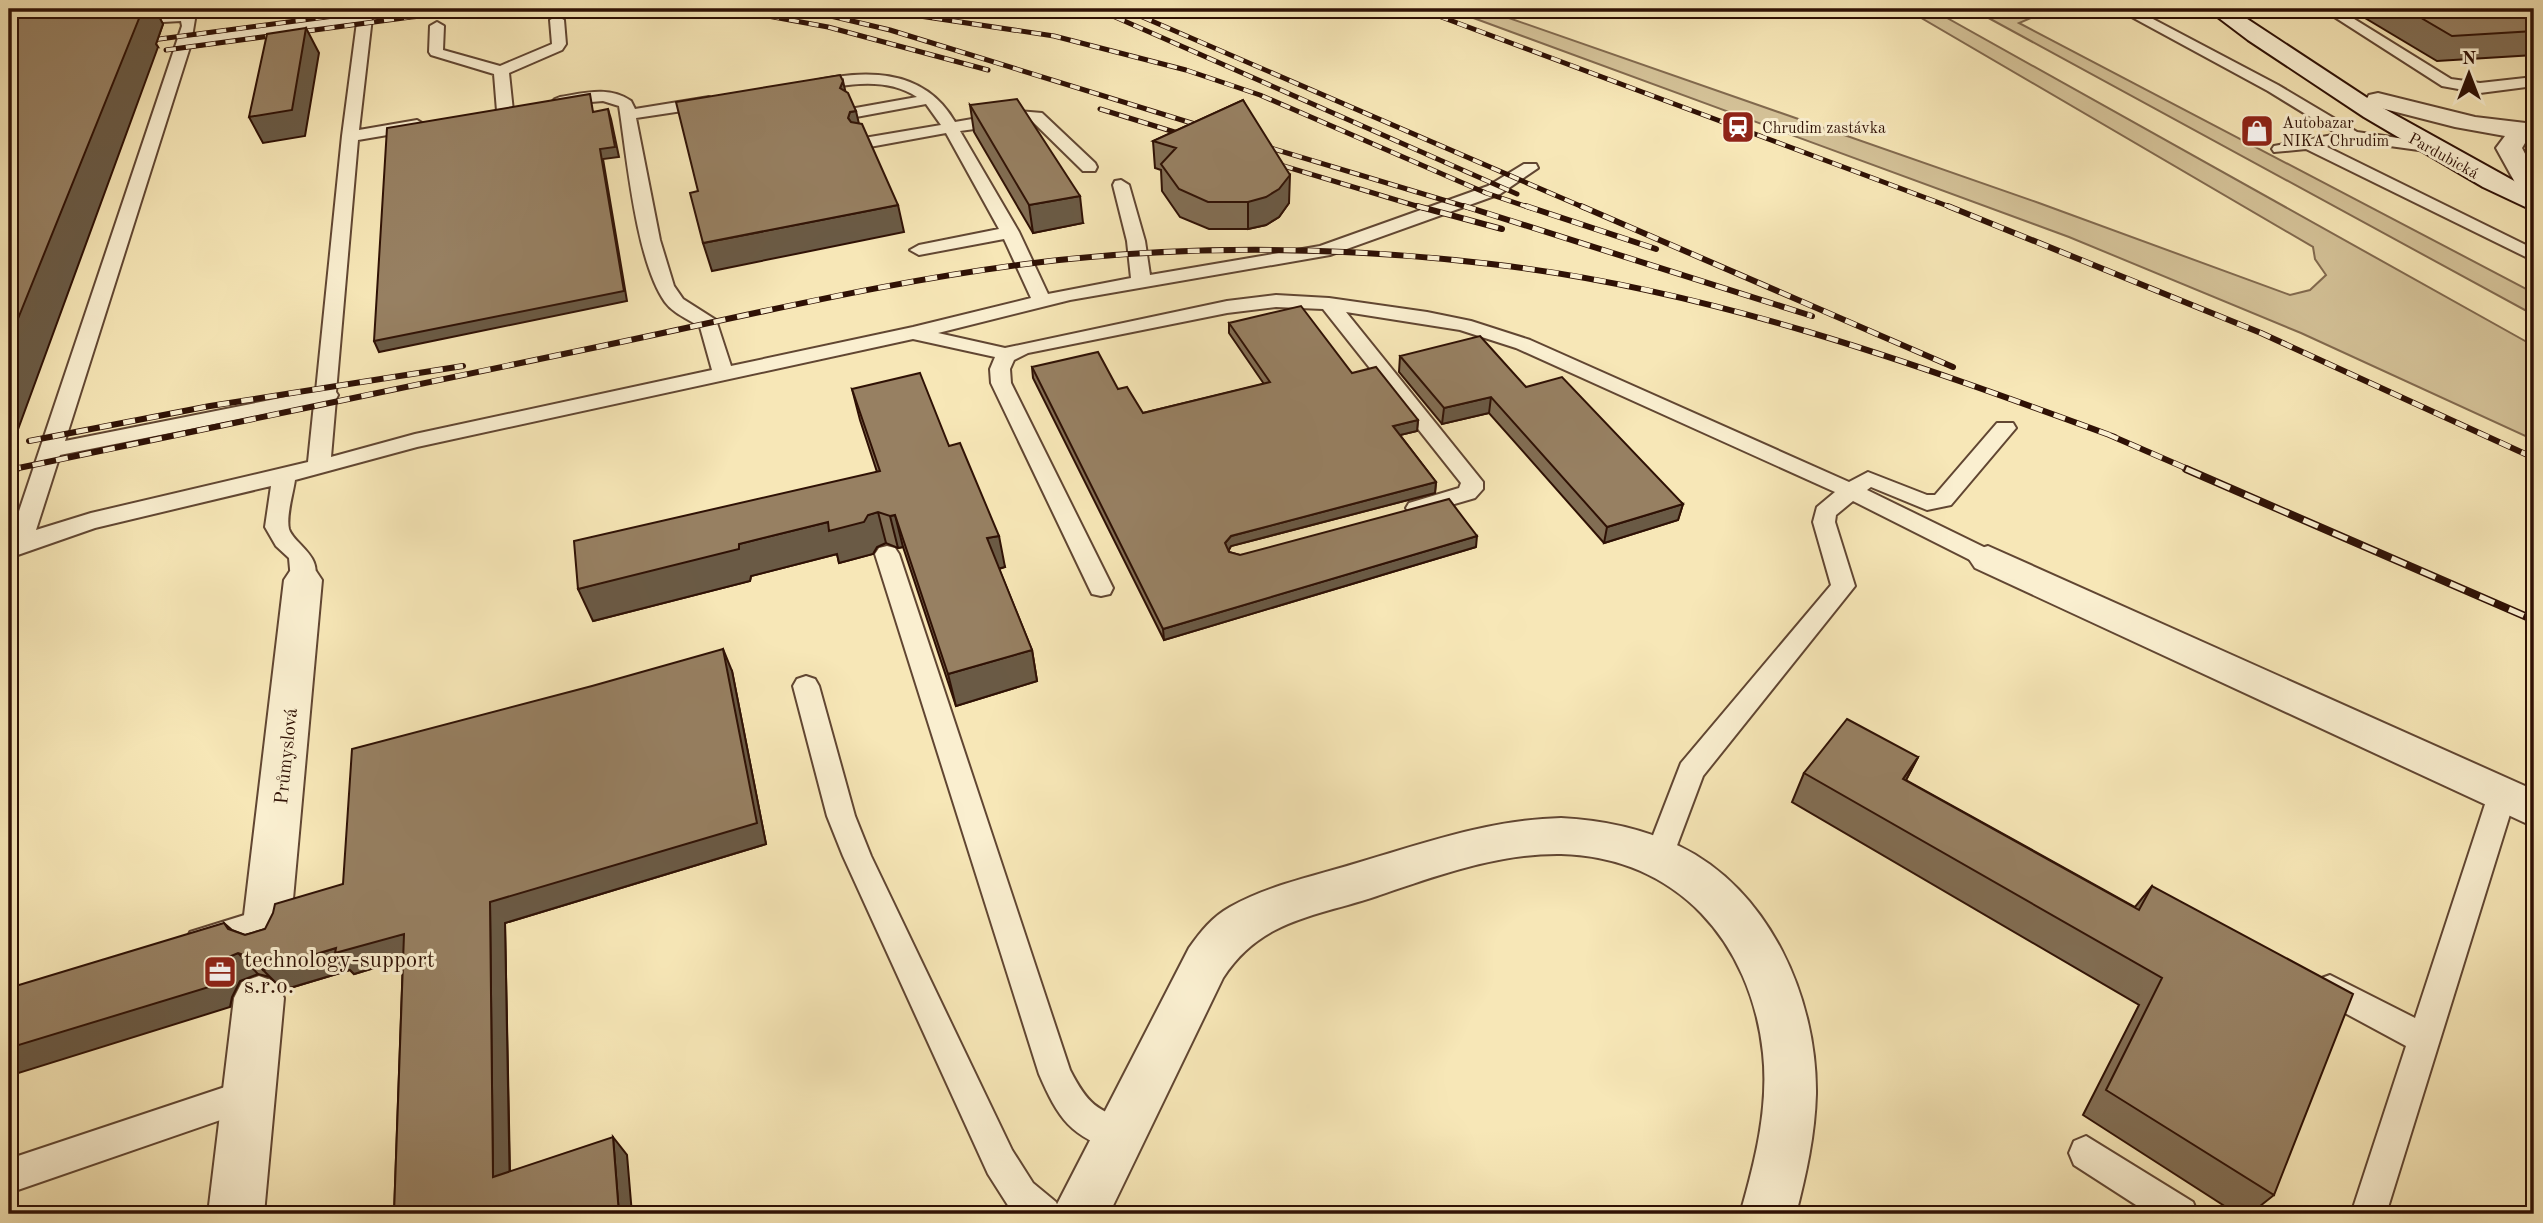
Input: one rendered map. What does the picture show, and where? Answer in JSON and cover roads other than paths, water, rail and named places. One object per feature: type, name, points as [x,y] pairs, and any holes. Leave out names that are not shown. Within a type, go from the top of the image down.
[{"type":"street","name":"Pardubická","points":[[2218,9],[2355,104],[2531,189]]},
{"type":"street","name":"Pardubická","points":[[2245,9],[2439,144]]},
{"type":"street","points":[[2378,100],[2520,133]]},
{"type":"street","points":[[2439,144],[2476,146],[2520,133]]},
{"type":"street","points":[[2520,133],[2510,148],[2531,189]]},
{"type":"street","points":[[1988,559],[2518,802]]},
{"type":"street","name":"Průmyslová","points":[[267,927],[303,579]]},
{"type":"street","points":[[1080,1214],[1206,963],[1220,942],[1252,918],[1426,860],[1501,843],[1546,837],[1587,837],[1623,844],[1659,856],[1689,873],[1738,923],[1760,954],[1780,1004],[1790,1078],[1789,1124],[1781,1174],[1768,1214]]},
{"type":"street","points":[[236,1214],[260,998]]},
{"type":"lane","points":[[14,548],[51,450],[190,22],[188,13],[113,22],[120,9]]},
{"type":"lane","points":[[2124,9],[2273,88],[2353,136]]},
{"type":"lane","points":[[2329,9],[2447,83],[2480,88],[2534,82]]},
{"type":"lane","points":[[184,43],[365,13],[350,136],[328,395],[319,467]]},
{"type":"lane","points":[[437,26],[436,52],[501,71],[557,47],[557,20]]},
{"type":"lane","points":[[501,71],[504,111]]},
{"type":"lane","points":[[792,89],[860,79],[882,79],[912,86],[931,99],[951,128],[1010,232],[1041,300]]},
{"type":"lane","points":[[541,105],[609,97],[624,102],[651,239],[667,292],[673,300],[709,324],[723,374]]},
{"type":"lane","points":[[856,112],[931,99]]},
{"type":"lane","points":[[628,115],[724,100]]},
{"type":"lane","points":[[864,143],[1036,116],[1089,167]]},
{"type":"lane","points":[[350,136],[428,123]]},
{"type":"lane","points":[[2280,149],[2353,136],[2439,144]]},
{"type":"lane","points":[[2308,144],[2534,256]]},
{"type":"lane","points":[[14,548],[91,521],[284,476],[415,441],[913,333],[1041,300],[1324,251],[1494,190],[1530,168]]},
{"type":"lane","points":[[1121,185],[1136,241],[1141,281]]},
{"type":"lane","points":[[919,250],[1010,232]]},
{"type":"lane","points":[[913,333],[1006,355],[1024,348],[1259,302],[1291,300],[1427,318],[1493,333],[1851,491],[1988,559]]},
{"type":"lane","points":[[1329,304],[1472,482],[1472,489],[1458,497],[1394,514]]},
{"type":"lane","points":[[1006,355],[999,368],[1001,383],[1101,588]]},
{"type":"lane","points":[[51,450],[328,395]]},
{"type":"lane","points":[[1659,856],[1691,771],[1843,586],[1824,522],[1825,512],[1868,479],[1878,480],[1927,504],[1936,504],[2005,428]]},
{"type":"lane","points":[[284,476],[277,527],[279,536],[300,552],[303,559],[303,579]]},
{"type":"lane","points":[[887,554],[1055,1074],[1067,1099],[1082,1119],[1099,1130],[1119,1135]]},
{"type":"lane","points":[[806,686],[842,816],[858,856],[1000,1162],[1021,1195],[1044,1214]]},
{"type":"lane","points":[[2368,1214],[2424,1039],[2518,802]]},
{"type":"lane","points":[[177,948],[267,927]]},
{"type":"lane","points":[[2330,989],[2424,1039]]},
{"type":"lane","points":[[9,1176],[249,1095]]},
{"type":"lane","points":[[2087,1153],[2181,1214]]},
{"type":"railway","points":[[137,42],[387,9]]},
{"type":"railway","points":[[166,50],[411,17],[496,9]]},
{"type":"railway","points":[[730,9],[828,27],[988,70]]},
{"type":"railway","points":[[801,9],[890,30],[1211,129]]},
{"type":"railway","points":[[873,9],[1054,36],[1186,70],[1260,95],[1486,193],[1531,208]]},
{"type":"railway","points":[[1097,9],[1517,194]]},
{"type":"railway","points":[[1124,9],[1585,208]]},
{"type":"railway","points":[[1420,9],[1952,208]]},
{"type":"railway","points":[[1100,109],[1194,138]]},
{"type":"railway","points":[[1254,143],[1470,208]]},
{"type":"railway","points":[[1264,160],[1423,208]]},
{"type":"railway","points":[[1417,206],[1502,229]]},
{"type":"railway","points":[[1464,206],[1812,316]]},
{"type":"railway","points":[[1526,206],[1656,249]]},
{"type":"railway","points":[[1581,206],[1953,367]]},
{"type":"railway","points":[[1948,206],[1952,208]]},
{"type":"railway","points":[[1952,208],[2261,333],[2534,458]]},
{"type":"railway","points":[[16,469],[9,470],[887,286],[1059,260],[1221,250],[1329,251],[1437,258],[1572,276],[1651,291],[1730,310],[1885,356],[2109,435]]},
{"type":"railway","points":[[29,441],[210,406],[463,366]]},
{"type":"railway","points":[[2109,435],[2115,437]]},
{"type":"railway","points":[[2109,435],[2190,470]]},
{"type":"railway","points":[[2186,469],[2534,620]]},
{"type":"place","name":"Chrudim zastávka","points":[[1738,127]]},
{"type":"place","name":"Autobazar NIKA Chrudim","points":[[2257,131]]},
{"type":"place","name":"technology-support s.r.o.","points":[[220,972]]}]
